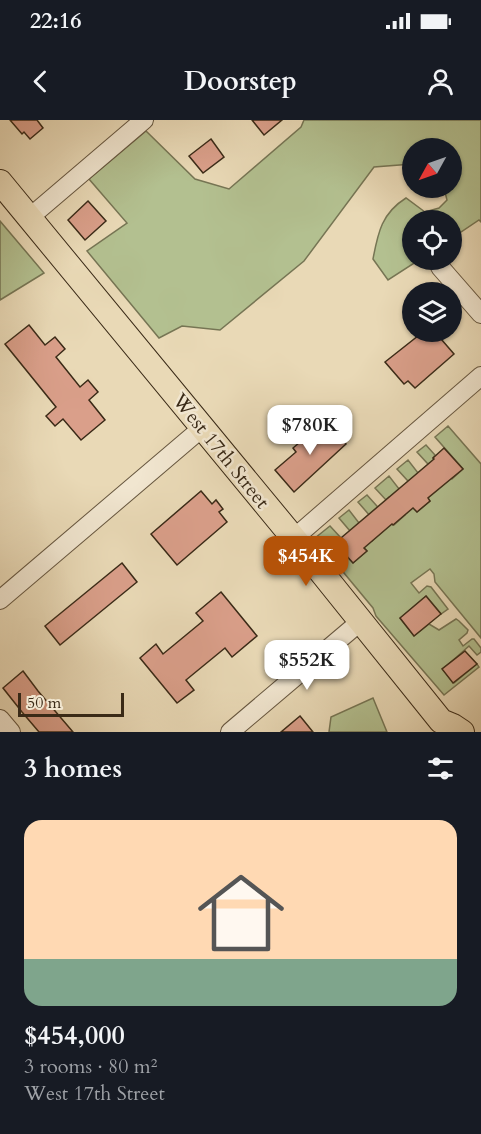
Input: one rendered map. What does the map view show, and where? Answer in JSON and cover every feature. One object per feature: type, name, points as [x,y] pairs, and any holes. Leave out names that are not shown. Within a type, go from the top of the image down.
[{"type":"main road","name":"West 17th Street","points":[[0,182],[448,728]]},
{"type":"street","points":[[29,218],[144,120]]},
{"type":"street","points":[[443,270],[481,314]]},
{"type":"street","points":[[294,539],[481,376]]},
{"type":"street","points":[[0,600],[202,428]]},
{"type":"street","points":[[230,732],[361,621]]},
{"type":"street","points":[[0,719],[11,732]]},
{"type":"green space","points":[[304,120],[481,120],[481,222],[479,220],[462,231],[462,210],[432,210],[439,208],[446,198],[462,198],[462,138],[402,138],[402,165],[374,167],[304,261],[220,330],[182,326],[159,338],[87,251],[127,223],[89,179],[146,131],[195,179],[229,189],[301,127]]},
{"type":"green space","points":[[406,198],[422,210],[402,210],[404,270],[388,280],[373,259],[377,240],[386,217]]},
{"type":"green space","points":[[0,221],[44,273],[0,300]]},
{"type":"green space","points":[[448,426],[481,464],[481,638],[435,582],[434,574],[430,569],[411,583],[419,593],[427,586],[431,587],[448,609],[441,614],[426,596],[400,618],[414,636],[429,624],[439,630],[456,619],[468,630],[459,640],[463,646],[474,639],[481,648],[481,652],[477,655],[469,646],[443,669],[454,683],[477,664],[479,667],[444,695],[376,616],[373,608],[315,538],[330,526],[341,538],[335,543],[353,563],[367,551],[339,518],[349,510],[359,523],[357,525],[372,541],[383,531],[358,502],[367,495],[394,525],[405,515],[389,497],[386,500],[375,488],[389,476],[417,512],[430,501],[412,479],[408,481],[397,469],[408,460],[418,473],[430,463],[428,464],[417,452],[426,445],[435,455],[433,458],[452,479],[463,469],[435,437]]},
{"type":"green space","points":[[373,698],[387,732],[329,732],[331,717]]},
{"type":"building","points":[[10,120],[37,120],[43,128],[30,139],[24,132],[22,134]]},
{"type":"building","points":[[252,120],[282,120],[264,135]]},
{"type":"building","points":[[211,139],[224,157],[203,173],[189,156]]},
{"type":"building","points":[[88,201],[106,221],[85,240],[68,220]]},
{"type":"building","points":[[29,325],[45,345],[55,337],[65,349],[56,357],[80,387],[88,380],[98,392],[89,400],[105,420],[81,440],[63,419],[55,426],[46,416],[56,407],[5,344]]},
{"type":"building","points":[[410,342],[444,342],[454,354],[415,388],[408,381],[404,384],[385,362]]},
{"type":"building","points":[[328,422],[346,444],[294,492],[275,470],[296,452],[293,448]]},
{"type":"building","points":[[444,448],[463,469],[428,498],[430,501],[417,512],[413,508],[392,524],[364,548],[367,551],[353,563],[335,543]]},
{"type":"building","points":[[201,491],[212,504],[216,500],[223,509],[219,512],[227,522],[177,565],[151,534]]},
{"type":"building","points":[[122,563],[137,582],[60,645],[45,626]]},
{"type":"building","points":[[221,592],[257,636],[232,657],[225,648],[186,680],[194,690],[177,703],[140,658],[156,644],[163,654],[203,621],[196,613]]},
{"type":"building","points":[[426,596],[441,614],[414,636],[400,618]]},
{"type":"building","points":[[465,651],[477,664],[453,683],[442,669]]},
{"type":"building","points":[[23,671],[73,732],[39,732],[22,712],[3,688]]},
{"type":"building","points":[[300,716],[313,732],[281,732]]}]
